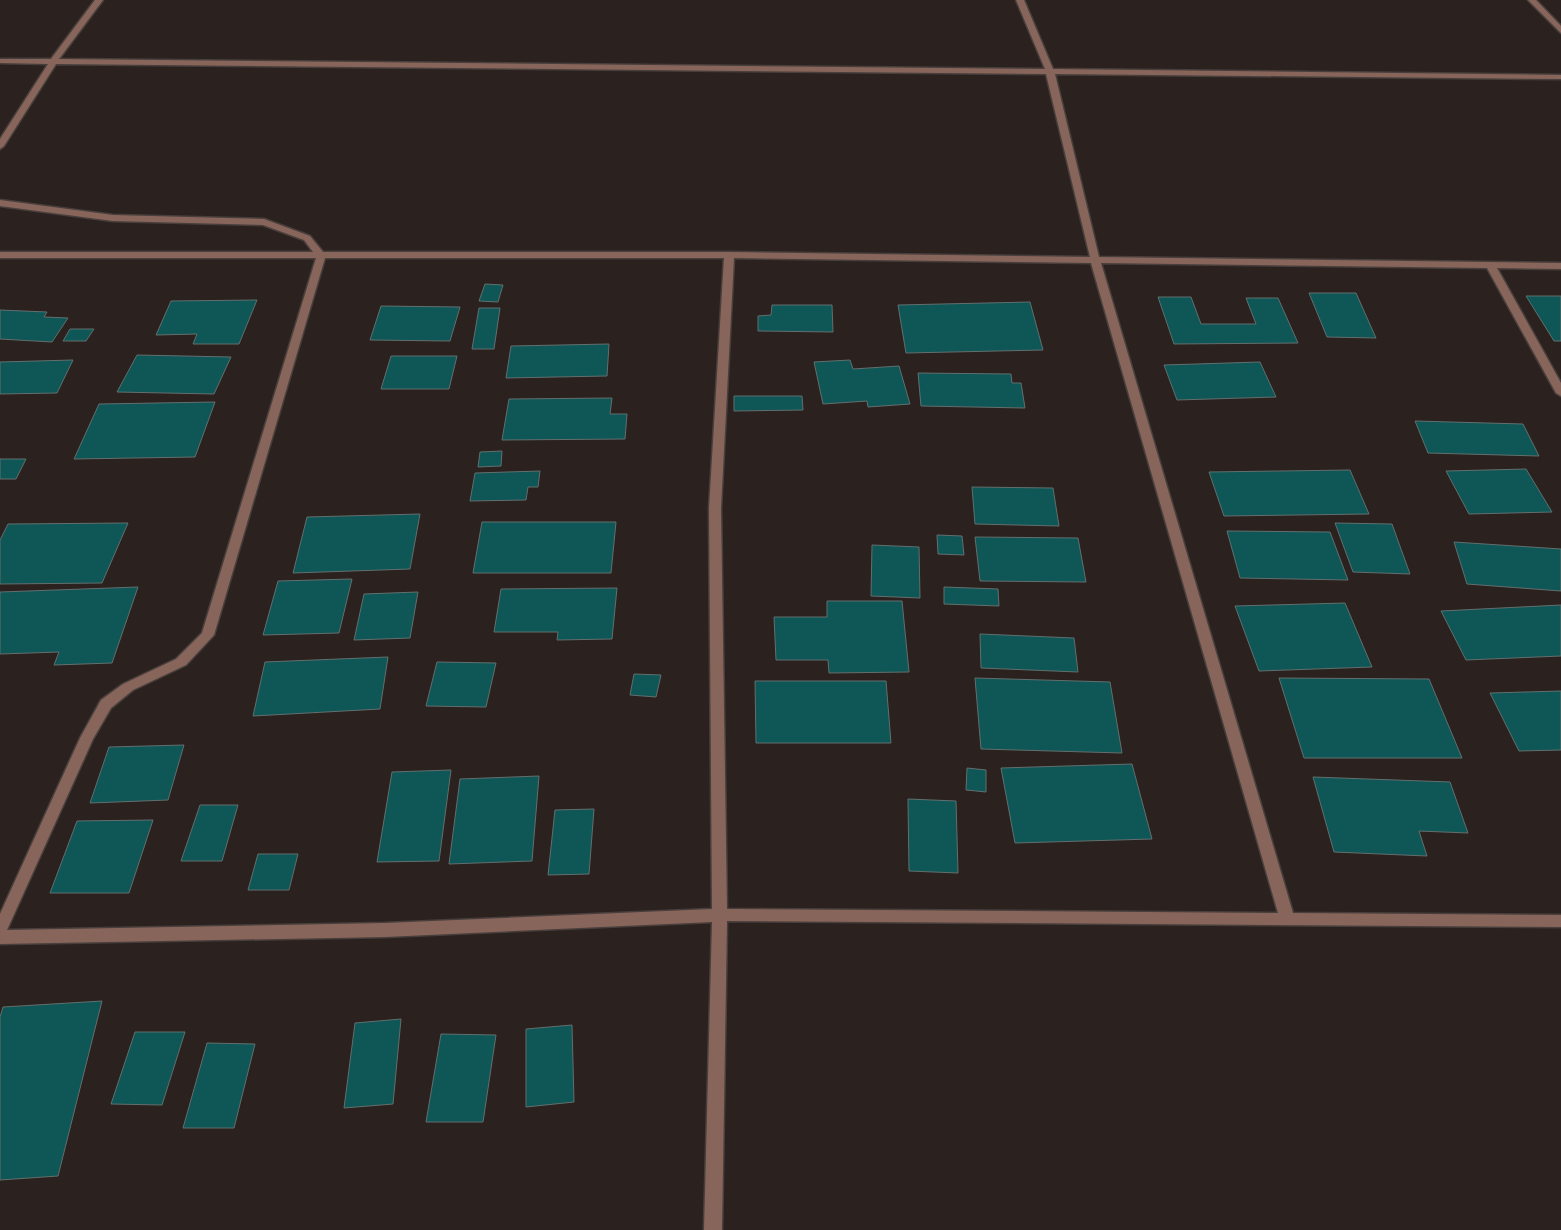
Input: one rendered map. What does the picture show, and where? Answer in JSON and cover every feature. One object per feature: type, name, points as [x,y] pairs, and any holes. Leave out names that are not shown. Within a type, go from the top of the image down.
[{"type":"street","points":[[0,146],[54,61],[99,0]]},
{"type":"street","points":[[1020,0],[1050,72],[1095,259],[1287,919]]},
{"type":"street","points":[[1532,0],[1561,31]]},
{"type":"street","points":[[0,61],[1561,77]]},
{"type":"street","points":[[0,203],[114,218],[264,222],[307,238],[321,256]]},
{"type":"street","points":[[0,255],[729,255],[1561,266]]},
{"type":"street","points":[[713,1230],[720,915],[716,508],[729,255]]},
{"type":"street","points":[[0,930],[87,738],[106,704],[128,687],[181,662],[208,635],[321,256]]},
{"type":"street","points":[[1490,264],[1561,393]]},
{"type":"street","points":[[0,937],[385,930],[720,915],[1561,921]]},
{"type":"building","points":[[485,284],[503,285],[498,302],[479,301]]},
{"type":"building","points":[[1309,293],[1356,293],[1376,338],[1327,337]]},
{"type":"building","points":[[1526,296],[1561,296],[1561,341],[1554,341]]},
{"type":"building","points":[[1158,297],[1191,297],[1201,324],[1256,324],[1246,298],[1278,298],[1298,343],[1174,344]]},
{"type":"building","points":[[257,300],[239,344],[193,344],[197,334],[156,335],[171,301]]},
{"type":"building","points":[[1030,302],[1043,350],[906,353],[898,305]]},
{"type":"building","points":[[772,305],[832,305],[833,332],[758,331],[758,316],[771,315]]},
{"type":"building","points":[[381,306],[460,307],[450,341],[370,340]]},
{"type":"building","points":[[479,308],[500,308],[494,349],[472,349]]},
{"type":"building","points":[[0,310],[47,312],[44,317],[68,318],[52,342],[0,339]]},
{"type":"building","points":[[70,329],[94,329],[86,341],[63,341]]},
{"type":"building","points":[[609,344],[607,376],[506,378],[511,346]]},
{"type":"building","points":[[137,355],[231,357],[214,394],[117,392]]},
{"type":"building","points":[[391,356],[457,356],[449,389],[381,389]]},
{"type":"building","points":[[73,360],[57,393],[0,394],[0,362]]},
{"type":"building","points":[[850,360],[853,369],[899,366],[910,404],[868,407],[867,401],[823,404],[814,362]]},
{"type":"building","points":[[1260,362],[1276,397],[1177,400],[1164,365]]},
{"type":"building","points":[[918,373],[1011,374],[1012,383],[1021,383],[1025,408],[921,406]]},
{"type":"building","points":[[734,396],[802,396],[803,410],[734,411]]},
{"type":"building","points":[[612,398],[610,414],[627,414],[625,439],[502,440],[509,399]]},
{"type":"building","points":[[215,402],[195,457],[74,459],[99,404]]},
{"type":"building","points":[[1415,421],[1523,424],[1539,456],[1428,453]]},
{"type":"building","points":[[502,451],[501,466],[478,467],[480,452]]},
{"type":"building","points":[[0,459],[26,459],[16,479],[0,479]]},
{"type":"building","points":[[1526,469],[1552,512],[1469,514],[1446,471]]},
{"type":"building","points":[[1350,470],[1369,514],[1224,516],[1209,472]]},
{"type":"building","points":[[540,471],[538,487],[528,487],[526,500],[470,501],[475,473]]},
{"type":"building","points":[[972,487],[1053,488],[1059,526],[975,524]]},
{"type":"building","points":[[420,514],[410,569],[293,573],[307,517]]},
{"type":"building","points":[[482,522],[616,522],[611,573],[473,573]]},
{"type":"building","points":[[128,523],[102,583],[0,584],[0,540],[8,524]]},
{"type":"building","points":[[1335,523],[1392,524],[1410,574],[1353,572]]},
{"type":"building","points":[[1227,531],[1330,532],[1348,580],[1240,578]]},
{"type":"building","points":[[937,535],[962,536],[964,555],[938,554]]},
{"type":"building","points":[[975,537],[1078,538],[1086,582],[980,581]]},
{"type":"building","points":[[1454,542],[1561,549],[1561,591],[1467,584]]},
{"type":"building","points":[[872,545],[919,547],[920,598],[871,596]]},
{"type":"building","points":[[352,579],[339,633],[263,635],[278,581]]},
{"type":"building","points":[[138,587],[112,663],[54,665],[59,652],[0,654],[0,592]]},
{"type":"building","points":[[944,587],[998,589],[999,606],[944,604]]},
{"type":"building","points":[[617,588],[612,639],[557,640],[558,632],[494,632],[501,589]]},
{"type":"building","points":[[418,592],[410,638],[354,640],[364,594]]},
{"type":"building","points":[[827,601],[902,601],[909,672],[829,673],[828,660],[776,660],[774,617],[827,617]]},
{"type":"building","points":[[1345,603],[1372,667],[1259,671],[1235,606]]},
{"type":"building","points":[[1561,605],[1561,656],[1466,660],[1441,611]]},
{"type":"building","points":[[980,634],[1074,638],[1078,672],[981,668]]},
{"type":"building","points":[[388,657],[380,709],[253,716],[265,662]]},
{"type":"building","points":[[437,662],[496,663],[486,707],[426,706]]},
{"type":"building","points":[[634,674],[661,675],[656,697],[630,695]]},
{"type":"building","points":[[975,678],[1110,682],[1122,753],[981,749]]},
{"type":"building","points":[[1279,678],[1429,679],[1462,758],[1304,758]]},
{"type":"building","points":[[755,681],[886,681],[891,743],[756,743]]},
{"type":"building","points":[[1561,691],[1561,750],[1519,751],[1490,693]]},
{"type":"building","points":[[184,745],[168,800],[90,803],[109,747]]},
{"type":"building","points":[[1132,764],[1152,839],[1015,843],[1001,768]]},
{"type":"building","points":[[967,768],[986,770],[986,792],[966,790]]},
{"type":"building","points":[[451,770],[439,861],[377,862],[392,772]]},
{"type":"building","points":[[539,776],[532,861],[449,864],[460,779]]},
{"type":"building","points":[[1313,777],[1450,782],[1468,833],[1419,831],[1427,856],[1334,852]]},
{"type":"building","points":[[908,799],[956,801],[958,873],[909,871]]},
{"type":"building","points":[[200,805],[238,805],[222,861],[181,861]]},
{"type":"building","points":[[594,809],[589,874],[548,875],[555,810]]},
{"type":"building","points":[[153,820],[129,893],[50,893],[77,821]]},
{"type":"building","points":[[258,854],[298,854],[289,890],[248,890]]},
{"type":"building","points":[[102,1001],[58,1176],[0,1180],[0,1017],[3,1007]]},
{"type":"building","points":[[401,1019],[393,1104],[344,1108],[355,1023]]},
{"type":"building","points":[[572,1025],[574,1102],[526,1107],[526,1029]]},
{"type":"building","points":[[135,1032],[185,1032],[162,1105],[111,1104]]},
{"type":"building","points":[[441,1034],[496,1035],[483,1122],[426,1122]]},
{"type":"building","points":[[207,1043],[255,1044],[234,1128],[183,1128]]}]
